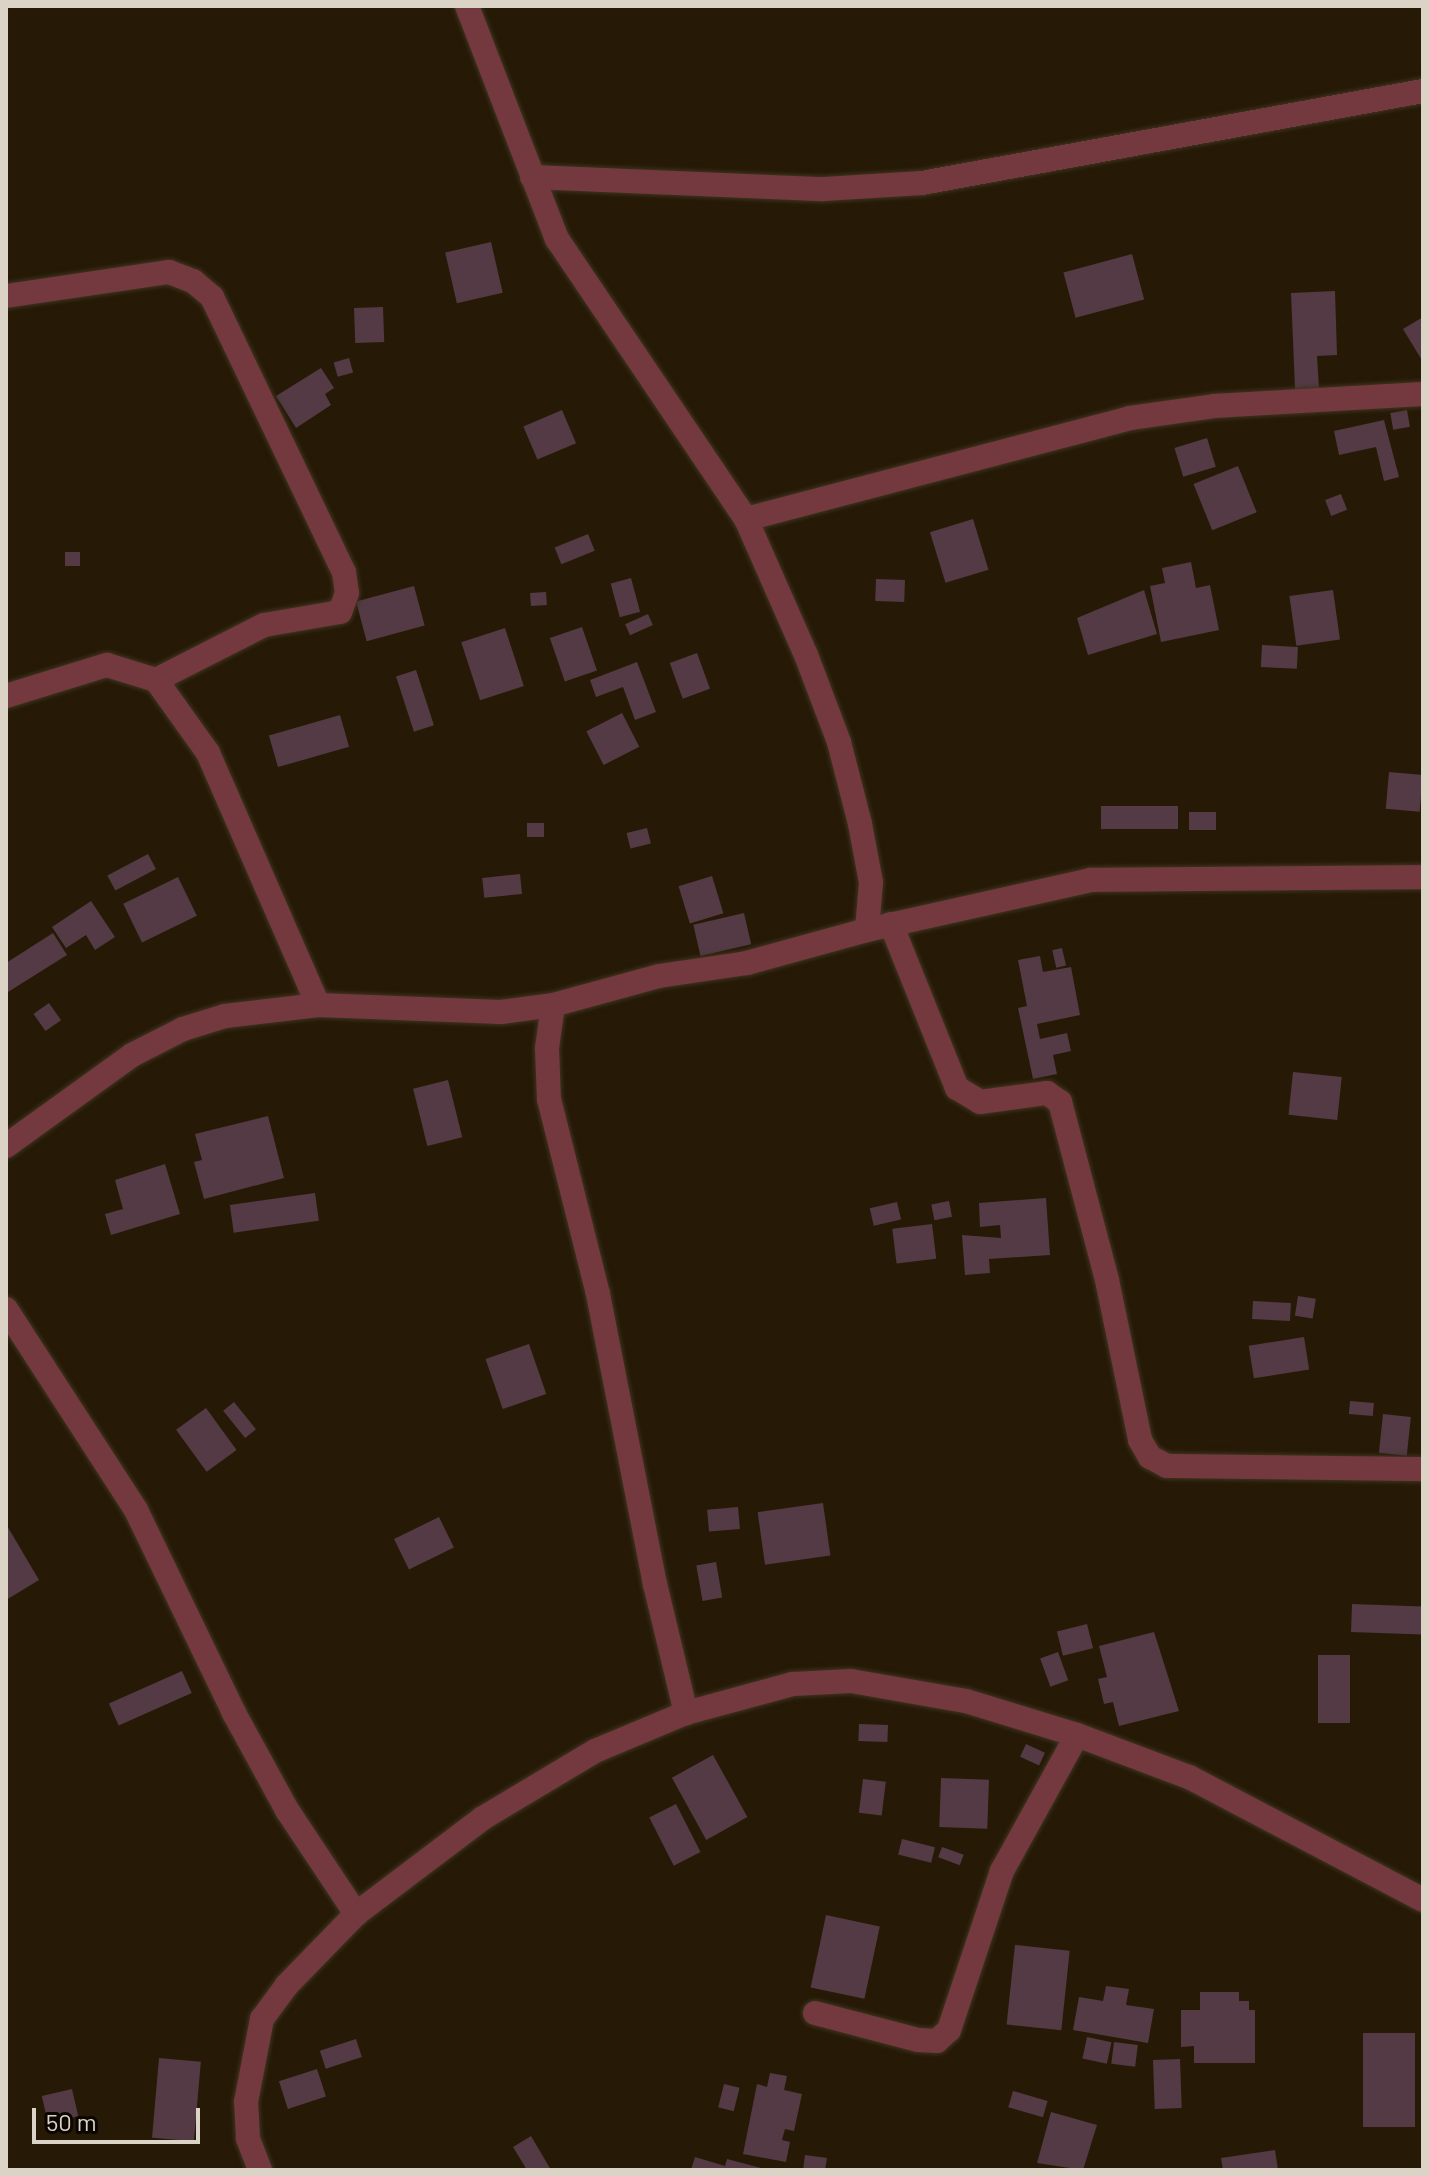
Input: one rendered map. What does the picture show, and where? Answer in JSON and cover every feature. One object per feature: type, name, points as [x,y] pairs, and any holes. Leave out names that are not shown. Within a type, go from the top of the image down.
[{"type":"street","points":[[467,6],[557,239],[746,519],[839,742],[871,882],[867,930]]},
{"type":"street","points":[[532,177],[824,189],[922,183],[1423,91]]},
{"type":"street","points":[[6,296],[169,272],[193,281],[212,297],[344,572],[347,593],[340,612],[264,625],[156,680]]},
{"type":"street","points":[[746,519],[1130,418],[1214,406],[1423,394]]},
{"type":"street","points":[[6,696],[107,665],[156,680],[208,753],[318,1005]]},
{"type":"street","points":[[6,1146],[132,1055],[183,1029],[225,1016],[318,1005],[501,1012],[553,1005],[659,976],[747,963],[891,924],[1090,880],[1423,877]]},
{"type":"street","points":[[891,924],[957,1088],[980,1102],[1047,1093],[1060,1102],[1107,1280],[1140,1440],[1150,1457],[1167,1466],[1423,1469]]},
{"type":"street","points":[[553,1005],[547,1048],[549,1099],[598,1294],[655,1584],[686,1713]]},
{"type":"street","points":[[6,1309],[136,1510],[234,1713],[287,1810],[356,1914]]},
{"type":"street","points":[[260,2170],[248,2138],[246,2102],[262,2019],[287,1985],[356,1914],[483,1818],[546,1779],[686,1713],[793,1684],[851,1681],[966,1701],[1077,1735],[1189,1777],[1423,1900]]},
{"type":"street","points":[[815,2013],[918,2040],[937,2041],[949,2030],[1002,1871],[1077,1735]]},
{"type":"building","points":[[491,242],[503,293],[457,303],[445,253]]},
{"type":"building","points":[[1132,254],[1144,299],[1076,318],[1063,272]]},
{"type":"building","points":[[1335,291],[1337,355],[1317,356],[1319,388],[1295,389],[1291,293]]},
{"type":"building","points":[[383,307],[384,342],[355,343],[354,308]]},
{"type":"building","points":[[1423,317],[1423,362],[1403,329]]},
{"type":"building","points":[[349,358],[353,372],[338,377],[334,362]]},
{"type":"building","points":[[321,368],[334,388],[325,394],[331,405],[296,428],[276,396]]},
{"type":"building","points":[[562,410],[576,443],[537,460],[523,426]]},
{"type":"building","points":[[1407,410],[1410,427],[1393,430],[1390,413]]},
{"type":"building","points":[[1384,420],[1399,477],[1384,481],[1376,447],[1339,455],[1334,431]]},
{"type":"building","points":[[1207,438],[1216,467],[1183,477],[1174,448]]},
{"type":"building","points":[[1238,466],[1257,512],[1212,530],[1193,484]]},
{"type":"building","points":[[1341,494],[1347,510],[1331,516],[1325,500]]},
{"type":"building","points":[[973,519],[988,570],[945,583],[930,532]]},
{"type":"building","points":[[588,534],[595,551],[561,564],[555,547]]},
{"type":"building","points":[[65,552],[80,552],[80,566],[65,566]]},
{"type":"building","points":[[1191,562],[1196,588],[1210,585],[1219,630],[1161,642],[1150,586],[1165,583],[1162,568]]},
{"type":"building","points":[[631,578],[640,612],[620,617],[611,583]]},
{"type":"building","points":[[876,579],[905,580],[904,602],[875,601]]},
{"type":"building","points":[[414,586],[425,626],[367,641],[356,602]]},
{"type":"building","points":[[1144,590],[1157,634],[1088,655],[1077,618]]},
{"type":"building","points":[[1333,590],[1340,640],[1296,646],[1289,596]]},
{"type":"building","points":[[546,592],[547,605],[531,606],[530,593]]},
{"type":"building","points":[[648,614],[653,625],[630,635],[625,624]]},
{"type":"building","points":[[582,627],[597,670],[565,682],[550,638]]},
{"type":"building","points":[[505,628],[524,686],[480,700],[461,642]]},
{"type":"building","points":[[1262,645],[1298,647],[1297,669],[1261,667]]},
{"type":"building","points":[[697,653],[710,689],[683,699],[670,663]]},
{"type":"building","points":[[637,662],[656,712],[635,720],[623,687],[596,697],[590,680]]},
{"type":"building","points":[[416,670],[434,725],[414,732],[396,676]]},
{"type":"building","points":[[622,713],[639,747],[604,765],[586,731]]},
{"type":"building","points":[[340,715],[349,747],[278,767],[269,735]]},
{"type":"building","points":[[1389,772],[1423,775],[1420,812],[1386,809]]},
{"type":"building","points":[[1101,806],[1178,806],[1178,829],[1101,829]]},
{"type":"building","points":[[1189,812],[1216,812],[1216,830],[1189,830]]},
{"type":"building","points":[[527,823],[544,823],[544,837],[527,837]]},
{"type":"building","points":[[647,828],[651,844],[630,849],[627,833]]},
{"type":"building","points":[[148,854],[156,869],[115,891],[107,876]]},
{"type":"building","points":[[520,874],[522,894],[484,898],[482,878]]},
{"type":"building","points":[[712,876],[723,913],[690,924],[679,886]]},
{"type":"building","points":[[178,877],[197,916],[142,942],[123,904]]},
{"type":"building","points":[[91,901],[115,937],[95,950],[86,935],[66,948],[52,927]]},
{"type":"building","points":[[744,913],[751,944],[701,956],[693,925]]},
{"type":"building","points":[[53,933],[67,955],[8,992],[6,963]]},
{"type":"building","points":[[1062,948],[1066,966],[1056,968],[1052,950]]},
{"type":"building","points":[[1040,956],[1043,972],[1071,967],[1080,1015],[1037,1024],[1040,1039],[1067,1033],[1071,1051],[1053,1055],[1057,1074],[1033,1079],[1018,1008],[1027,1006],[1018,960]]},
{"type":"building","points":[[49,1003],[61,1020],[45,1031],[33,1014]]},
{"type":"building","points":[[1293,1072],[1342,1077],[1337,1120],[1289,1115]]},
{"type":"building","points":[[448,1080],[462,1137],[427,1146],[413,1089]]},
{"type":"building","points":[[268,1116],[284,1178],[204,1199],[194,1162],[202,1160],[195,1134]]},
{"type":"building","points":[[165,1164],[180,1214],[111,1235],[105,1214],[123,1209],[115,1180]]},
{"type":"building","points":[[315,1193],[319,1221],[234,1233],[230,1205]]},
{"type":"building","points":[[1046,1198],[1050,1255],[989,1259],[990,1273],[965,1275],[962,1235],[1001,1238],[1000,1225],[980,1227],[979,1203]]},
{"type":"building","points":[[949,1201],[952,1217],[934,1220],[931,1204]]},
{"type":"building","points":[[897,1202],[901,1220],[874,1226],[870,1208]]},
{"type":"building","points":[[932,1224],[936,1259],[897,1264],[892,1229]]},
{"type":"building","points":[[1298,1296],[1316,1299],[1313,1319],[1295,1316]]},
{"type":"building","points":[[1253,1301],[1291,1303],[1290,1321],[1252,1319]]},
{"type":"building","points":[[1304,1337],[1309,1370],[1254,1378],[1249,1346]]},
{"type":"building","points":[[529,1344],[546,1394],[503,1409],[486,1359]]},
{"type":"building","points":[[1350,1401],[1374,1403],[1373,1416],[1349,1414]]},
{"type":"building","points":[[234,1402],[256,1429],[245,1438],[223,1411]]},
{"type":"building","points":[[206,1408],[237,1450],[207,1472],[176,1430]]},
{"type":"building","points":[[1383,1414],[1411,1417],[1407,1456],[1379,1453]]},
{"type":"building","points":[[823,1503],[830,1555],[765,1565],[758,1512]]},
{"type":"building","points":[[738,1507],[740,1529],[709,1532],[707,1510]]},
{"type":"building","points":[[439,1517],[454,1548],[409,1569],[394,1539]]},
{"type":"building","points":[[6,1524],[39,1580],[6,1600]]},
{"type":"building","points":[[716,1562],[722,1597],[703,1601],[696,1565]]},
{"type":"building","points":[[1352,1604],[1423,1606],[1422,1634],[1351,1632]]},
{"type":"building","points":[[1087,1624],[1093,1648],[1063,1656],[1057,1631]]},
{"type":"building","points":[[1154,1632],[1179,1711],[1119,1726],[1113,1702],[1104,1704],[1098,1679],[1107,1677],[1099,1646]]},
{"type":"building","points":[[1058,1652],[1068,1680],[1050,1687],[1040,1658]]},
{"type":"building","points":[[1318,1655],[1350,1655],[1350,1723],[1318,1723]]},
{"type":"building","points":[[182,1671],[192,1693],[119,1725],[109,1704]]},
{"type":"building","points":[[859,1724],[888,1725],[887,1742],[858,1741]]},
{"type":"building","points":[[1026,1744],[1045,1753],[1039,1766],[1020,1757]]},
{"type":"building","points":[[713,1755],[747,1817],[706,1840],[672,1778]]},
{"type":"building","points":[[941,1778],[989,1780],[987,1829],[939,1827]]},
{"type":"building","points":[[863,1779],[886,1782],[882,1816],[859,1813]]},
{"type":"building","points":[[676,1804],[701,1852],[674,1866],[649,1818]]},
{"type":"building","points":[[902,1839],[935,1847],[931,1863],[898,1855]]},
{"type":"building","points":[[942,1847],[964,1855],[960,1865],[938,1857]]},
{"type":"building","points":[[826,1915],[880,1926],[864,1999],[811,1987]]},
{"type":"building","points":[[1015,1945],[1070,1951],[1061,2030],[1007,2025]]},
{"type":"building","points":[[1106,1986],[1129,1989],[1126,2005],[1154,2009],[1148,2043],[1073,2030],[1079,1997],[1103,2001]]},
{"type":"building","points":[[1200,1992],[1239,1992],[1239,2001],[1249,2001],[1249,2010],[1255,2010],[1255,2063],[1194,2063],[1194,2046],[1181,2047],[1181,2010],[1200,2010]]},
{"type":"building","points":[[1363,2033],[1415,2033],[1415,2127],[1363,2127]]},
{"type":"building","points":[[1087,2037],[1111,2042],[1107,2064],[1082,2059]]},
{"type":"building","points":[[356,2039],[362,2057],[326,2069],[320,2051]]},
{"type":"building","points":[[1114,2042],[1138,2045],[1135,2067],[1111,2064]]},
{"type":"building","points":[[159,2058],[201,2062],[194,2141],[152,2138]]},
{"type":"building","points":[[1180,2059],[1182,2108],[1155,2109],[1153,2060]]},
{"type":"building","points":[[317,2069],[326,2097],[288,2109],[279,2081]]},
{"type":"building","points":[[770,2073],[787,2076],[784,2090],[802,2094],[794,2131],[785,2129],[782,2140],[790,2142],[786,2162],[743,2154],[757,2084],[767,2087]]},
{"type":"building","points":[[724,2084],[740,2088],[734,2111],[718,2107]]},
{"type":"building","points":[[72,2089],[78,2116],[48,2123],[42,2096]]},
{"type":"building","points":[[1013,2091],[1048,2101],[1043,2117],[1008,2107]]},
{"type":"building","points":[[1051,2112],[1097,2125],[1083,2170],[1037,2163]]},
{"type":"building","points":[[531,2136],[551,2170],[527,2170],[513,2147]]},
{"type":"building","points":[[1275,2150],[1278,2170],[1223,2170],[1221,2158]]},
{"type":"building","points":[[805,2155],[827,2158],[825,2170],[803,2170]]},
{"type":"building","points":[[695,2157],[725,2166],[727,2159],[761,2168],[691,2170]]}]
